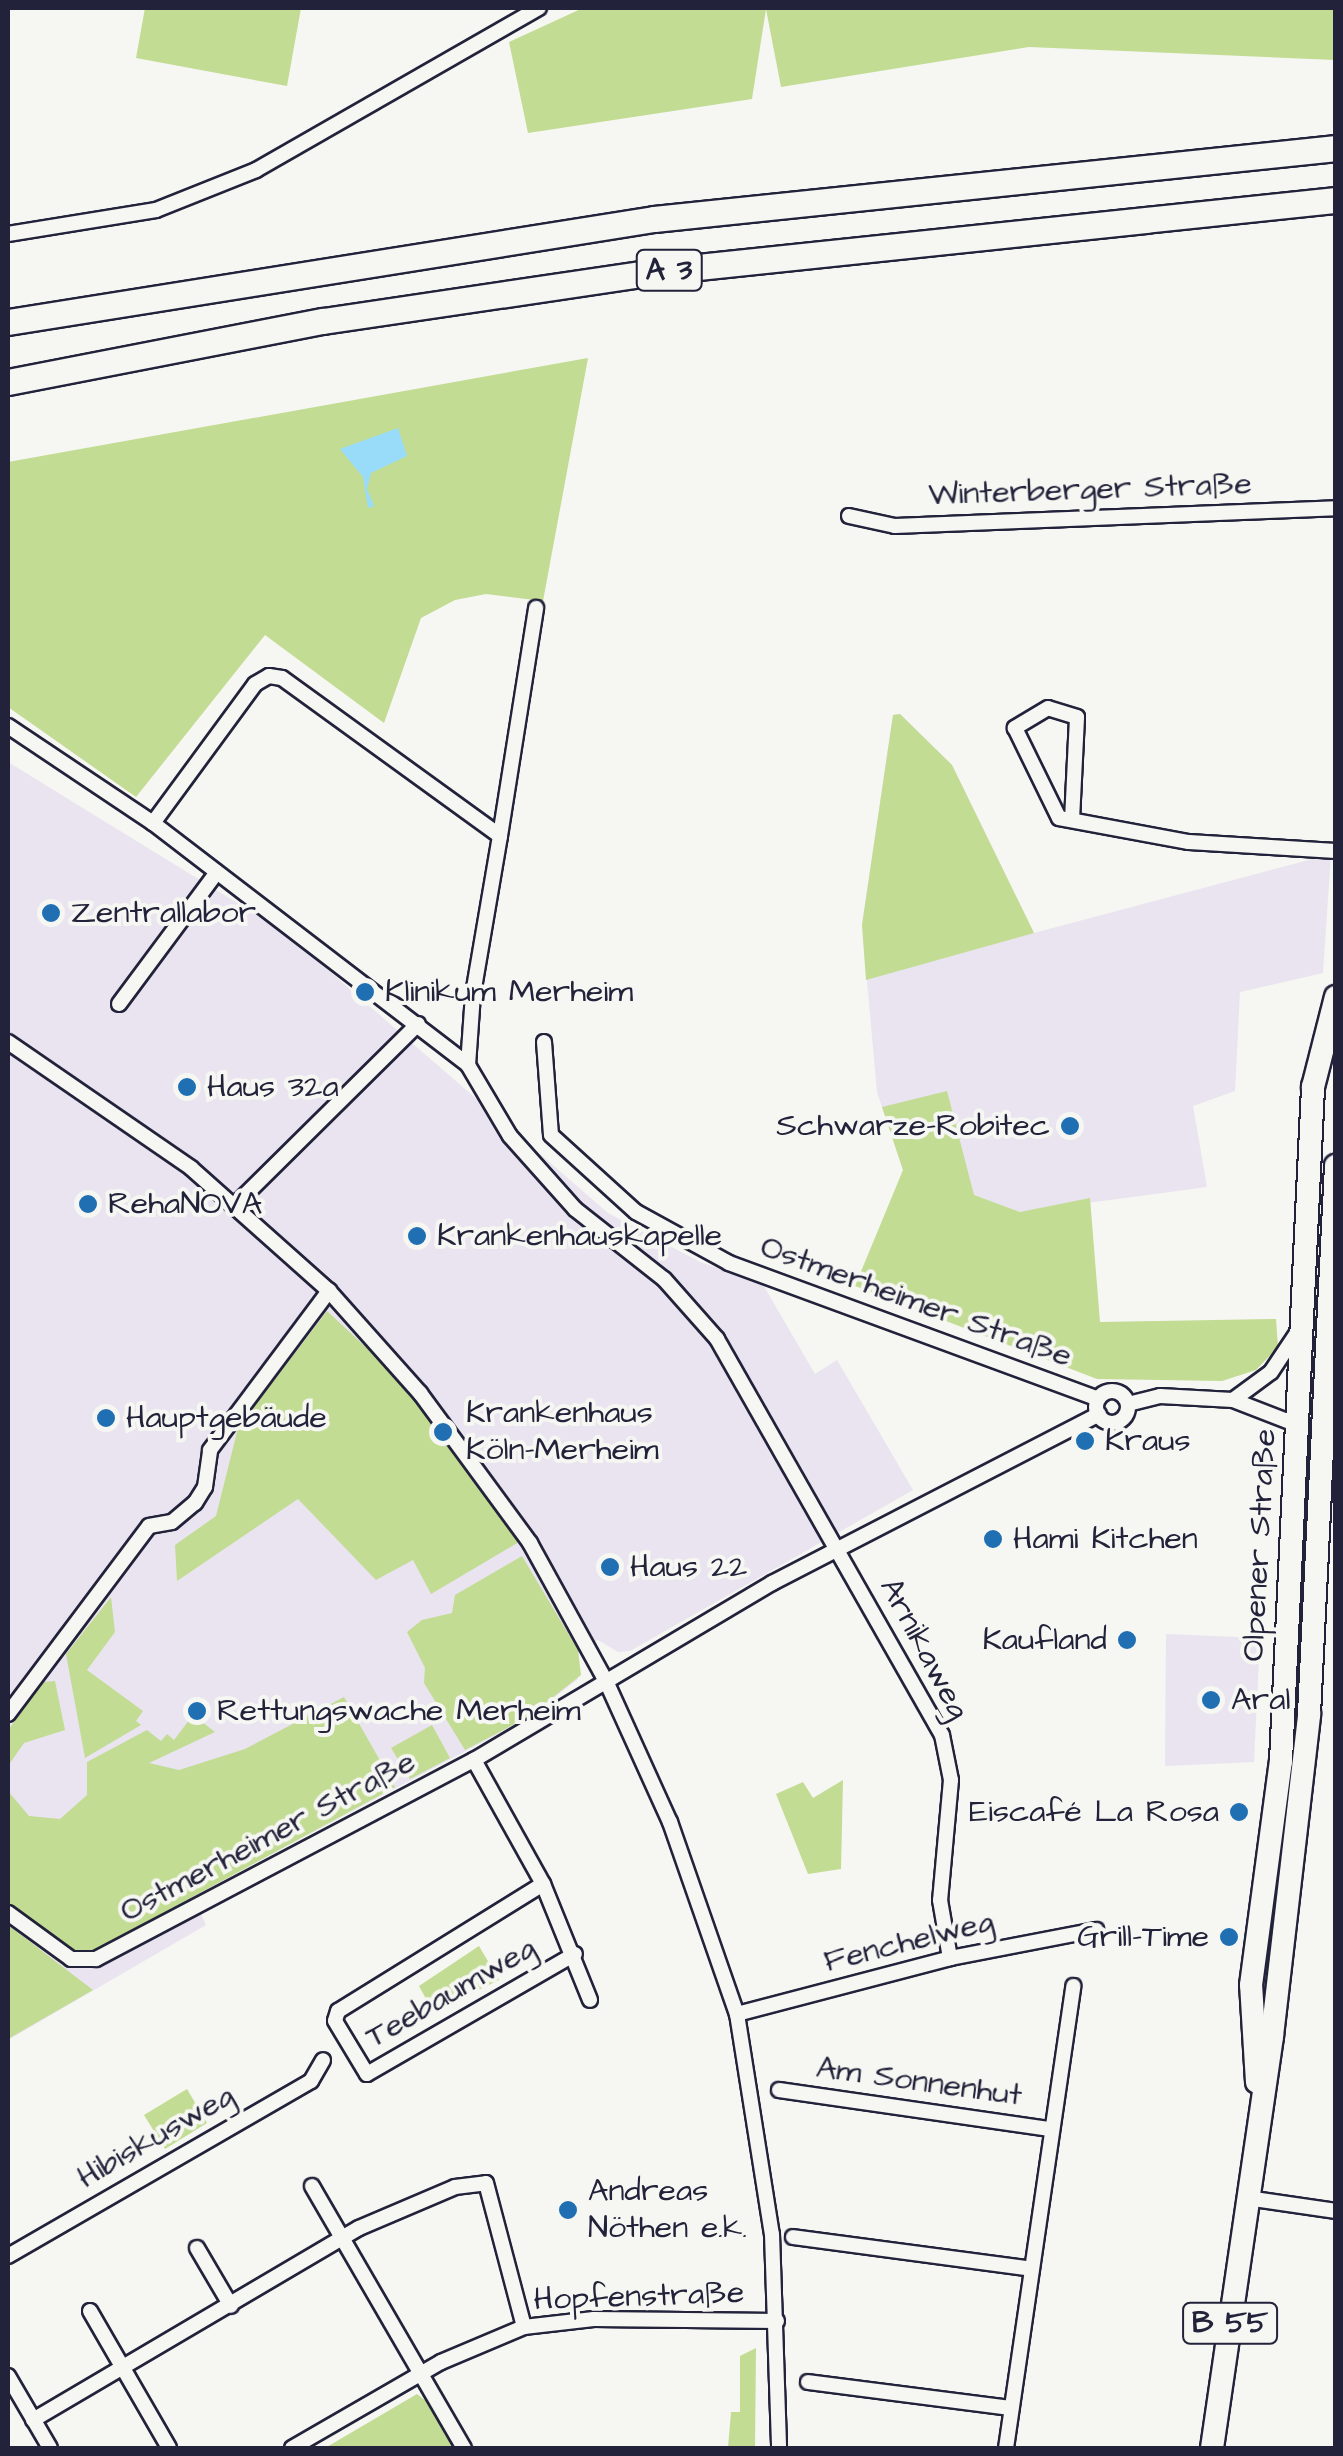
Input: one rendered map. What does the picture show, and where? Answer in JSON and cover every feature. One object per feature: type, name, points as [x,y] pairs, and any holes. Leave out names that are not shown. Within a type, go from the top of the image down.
[{"type":"highway","name":"A 3","points":[[8,322],[654,218],[1336,148]]},
{"type":"highway","name":"A 3","points":[[8,382],[323,321],[660,271],[1336,200]]},
{"type":"main road","name":"Olpener Straße","points":[[1212,2448],[1260,2098],[1263,1986],[1300,1426],[1313,1087],[1336,996]]},
{"type":"main road","name":"Olpener Straße","points":[[1263,1986],[1312,1666],[1336,1166]]},
{"type":"street","points":[[8,234],[156,210],[256,170],[539,8]]},
{"type":"street","name":"Winterberger Straße","points":[[848,516],[896,526],[1336,508]]},
{"type":"street","points":[[468,1065],[472,994],[536,608]]},
{"type":"street","points":[[153,822],[255,684],[269,676],[282,678],[500,836]]},
{"type":"street","points":[[1072,820],[1077,717],[1048,708],[1015,728],[1059,818],[1189,842],[1336,851]]},
{"type":"street","points":[[8,726],[153,822],[468,1065],[510,1136],[576,1209],[664,1279],[717,1339],[838,1550]]},
{"type":"street","points":[[119,1004],[217,872]]},
{"type":"street","points":[[236,1204],[418,1024]]},
{"type":"street","points":[[8,1042],[114,1110],[236,1204],[330,1290],[420,1393],[530,1543],[606,1681],[670,1822],[736,2014],[772,2234],[779,2448]]},
{"type":"street","name":"Ostmerheimer Straße","points":[[544,1042],[551,1135],[636,1212],[729,1263],[1098,1407]]},
{"type":"street","points":[[8,1714],[150,1526],[172,1522],[195,1503],[205,1486],[210,1450],[330,1290]]},
{"type":"street","points":[[1233,1400],[1281,1361],[1302,1320]]},
{"type":"street","points":[[1128,1404],[1115,1391],[1098,1407],[1119,1421],[1128,1404],[1160,1396],[1233,1400],[1300,1426]]},
{"type":"street","name":"Ostmerheimer Straße","points":[[8,1914],[71,1960],[96,1959],[474,1760],[606,1681],[1098,1407]]},
{"type":"street","name":"Arnikaweg","points":[[838,1550],[946,1748],[951,1792],[940,1900],[950,1958]]},
{"type":"street","name":"Teebaumweg","points":[[474,1760],[543,1884],[575,1954],[590,2000]]},
{"type":"street","name":"Teebaumweg","points":[[543,1884],[338,2011],[335,2021],[367,2074],[575,1954]]},
{"type":"street","name":"Fenchelweg","points":[[736,2014],[950,1958],[1096,1930]]},
{"type":"street","name":"Am Sonnenhut","points":[[1006,2448],[1073,1986]]},
{"type":"street","name":"Hibiskusweg","points":[[8,2256],[311,2081],[323,2060]]},
{"type":"street","name":"Am Sonnenhut","points":[[780,2090],[1050,2129]]},
{"type":"street","points":[[33,2420],[407,2204],[486,2183],[524,2327]]},
{"type":"street","points":[[312,2186],[464,2448]]},
{"type":"street","points":[[1247,2198],[1336,2212]]},
{"type":"street","points":[[793,2237],[1032,2269]]},
{"type":"street","points":[[197,2248],[231,2306]]},
{"type":"street","points":[[90,2311],[169,2448]]},
{"type":"street","name":"Hopfenstraße","points":[[292,2448],[419,2375],[524,2327],[594,2319],[777,2321]]},
{"type":"street","points":[[8,2376],[50,2448]]},
{"type":"street","points":[[808,2382],[1011,2408]]},
{"type":"shaded area","points":[[900,714],[952,765],[1034,933],[1331,854],[1323,973],[1240,992],[1235,1091],[1193,1106],[1207,1187],[1020,1212],[903,1170],[877,1092],[862,925],[893,715]]},
{"type":"shaded area","name":"Krankenhaus Köln-Merheim","points":[[8,762],[283,931],[608,1213],[700,1262],[762,1283],[815,1374],[837,1360],[913,1490],[630,1651],[618,1652],[598,1640],[579,1650],[578,1679],[528,1718],[193,1896],[206,1925],[8,2040]]},
{"type":"shaded area","name":"Aral","points":[[1166,1634],[1260,1638],[1254,1762],[1165,1766]]},
{"type":"green space","points":[[145,8],[301,8],[287,86],[136,58]]},
{"type":"green space","points":[[583,8],[1335,8],[1335,60],[1029,47],[781,87],[766,9],[752,99],[528,133],[509,42]]},
{"type":"green space","points":[[588,358],[543,601],[486,594],[455,600],[421,618],[384,723],[265,635],[136,797],[8,707],[8,462]]},
{"type":"green space","points":[[900,714],[952,765],[1034,933],[866,980],[862,925],[893,715]]},
{"type":"green space","points":[[947,1091],[974,1195],[1020,1212],[1090,1198],[1100,1322],[1276,1319],[1278,1347],[1256,1370],[1222,1381],[1097,1379],[855,1286],[903,1170],[882,1107]]},
{"type":"green space","points":[[327,1311],[384,1364],[443,1435],[519,1542],[431,1594],[413,1560],[376,1580],[298,1499],[177,1581],[175,1545],[216,1516],[238,1428]]},
{"type":"green space","points":[[522,1556],[578,1650],[581,1675],[528,1717],[465,1750],[424,1683],[425,1668],[407,1632],[422,1620],[452,1613],[455,1595]]},
{"type":"green space","points":[[111,1597],[115,1632],[87,1670],[143,1711],[136,1721],[141,1725],[85,1758],[66,1654]]},
{"type":"green space","points":[[55,1681],[65,1730],[24,1743],[8,1766],[8,1730],[44,1682]]},
{"type":"green space","points":[[344,1697],[395,1787],[91,1952],[69,1949],[8,1903],[8,1791],[29,1816],[60,1819],[87,1795],[87,1762],[147,1730],[161,1741],[167,1734],[174,1740],[193,1715],[215,1732],[149,1763],[179,1770],[245,1749]]},
{"type":"green space","points":[[432,1725],[450,1758],[410,1779],[391,1748]]},
{"type":"green space","points":[[843,1780],[841,1869],[808,1874],[776,1794],[803,1782],[813,1798]]},
{"type":"green space","points":[[8,1925],[93,1990],[8,2039]]},
{"type":"green space","points":[[479,1946],[499,1980],[433,2012],[419,1986]]},
{"type":"green space","points":[[187,2089],[207,2123],[165,2149],[144,2115]]},
{"type":"green space","points":[[756,2348],[755,2448],[728,2448],[731,2412],[740,2412],[740,2356]]},
{"type":"green space","points":[[417,2394],[430,2404],[456,2448],[325,2448]]},
{"type":"water","points":[[398,428],[407,456],[371,473],[367,489],[374,506],[368,508],[363,477],[340,449]]},
{"type":"place","name":"Zentrallabor","points":[[51,913]]},
{"type":"place","name":"Klinikum Merheim","points":[[365,992]]},
{"type":"place","name":"Haus 32a","points":[[187,1087]]},
{"type":"place","name":"Schwarze-Robitec","points":[[1070,1126]]},
{"type":"place","name":"RehaNOVA","points":[[88,1204]]},
{"type":"place","name":"Krankenhauskapelle","points":[[417,1236]]},
{"type":"place","name":"Hauptgebäude","points":[[106,1418]]},
{"type":"place","name":"Krankenhaus Köln-Merheim","points":[[443,1432]]},
{"type":"place","name":"Kraus","points":[[1085,1441]]},
{"type":"place","name":"Hami Kitchen","points":[[993,1539]]},
{"type":"place","name":"Haus 22","points":[[610,1567]]},
{"type":"place","name":"Kaufland","points":[[1127,1640]]},
{"type":"place","name":"Aral","points":[[1211,1700]]},
{"type":"place","name":"Rettungswache Merheim","points":[[197,1711]]},
{"type":"place","name":"Eiscafé La Rosa","points":[[1239,1812]]},
{"type":"place","name":"Grill-Time","points":[[1229,1937]]},
{"type":"place","name":"Andreas Nöthen e.k.","points":[[568,2210]]}]
